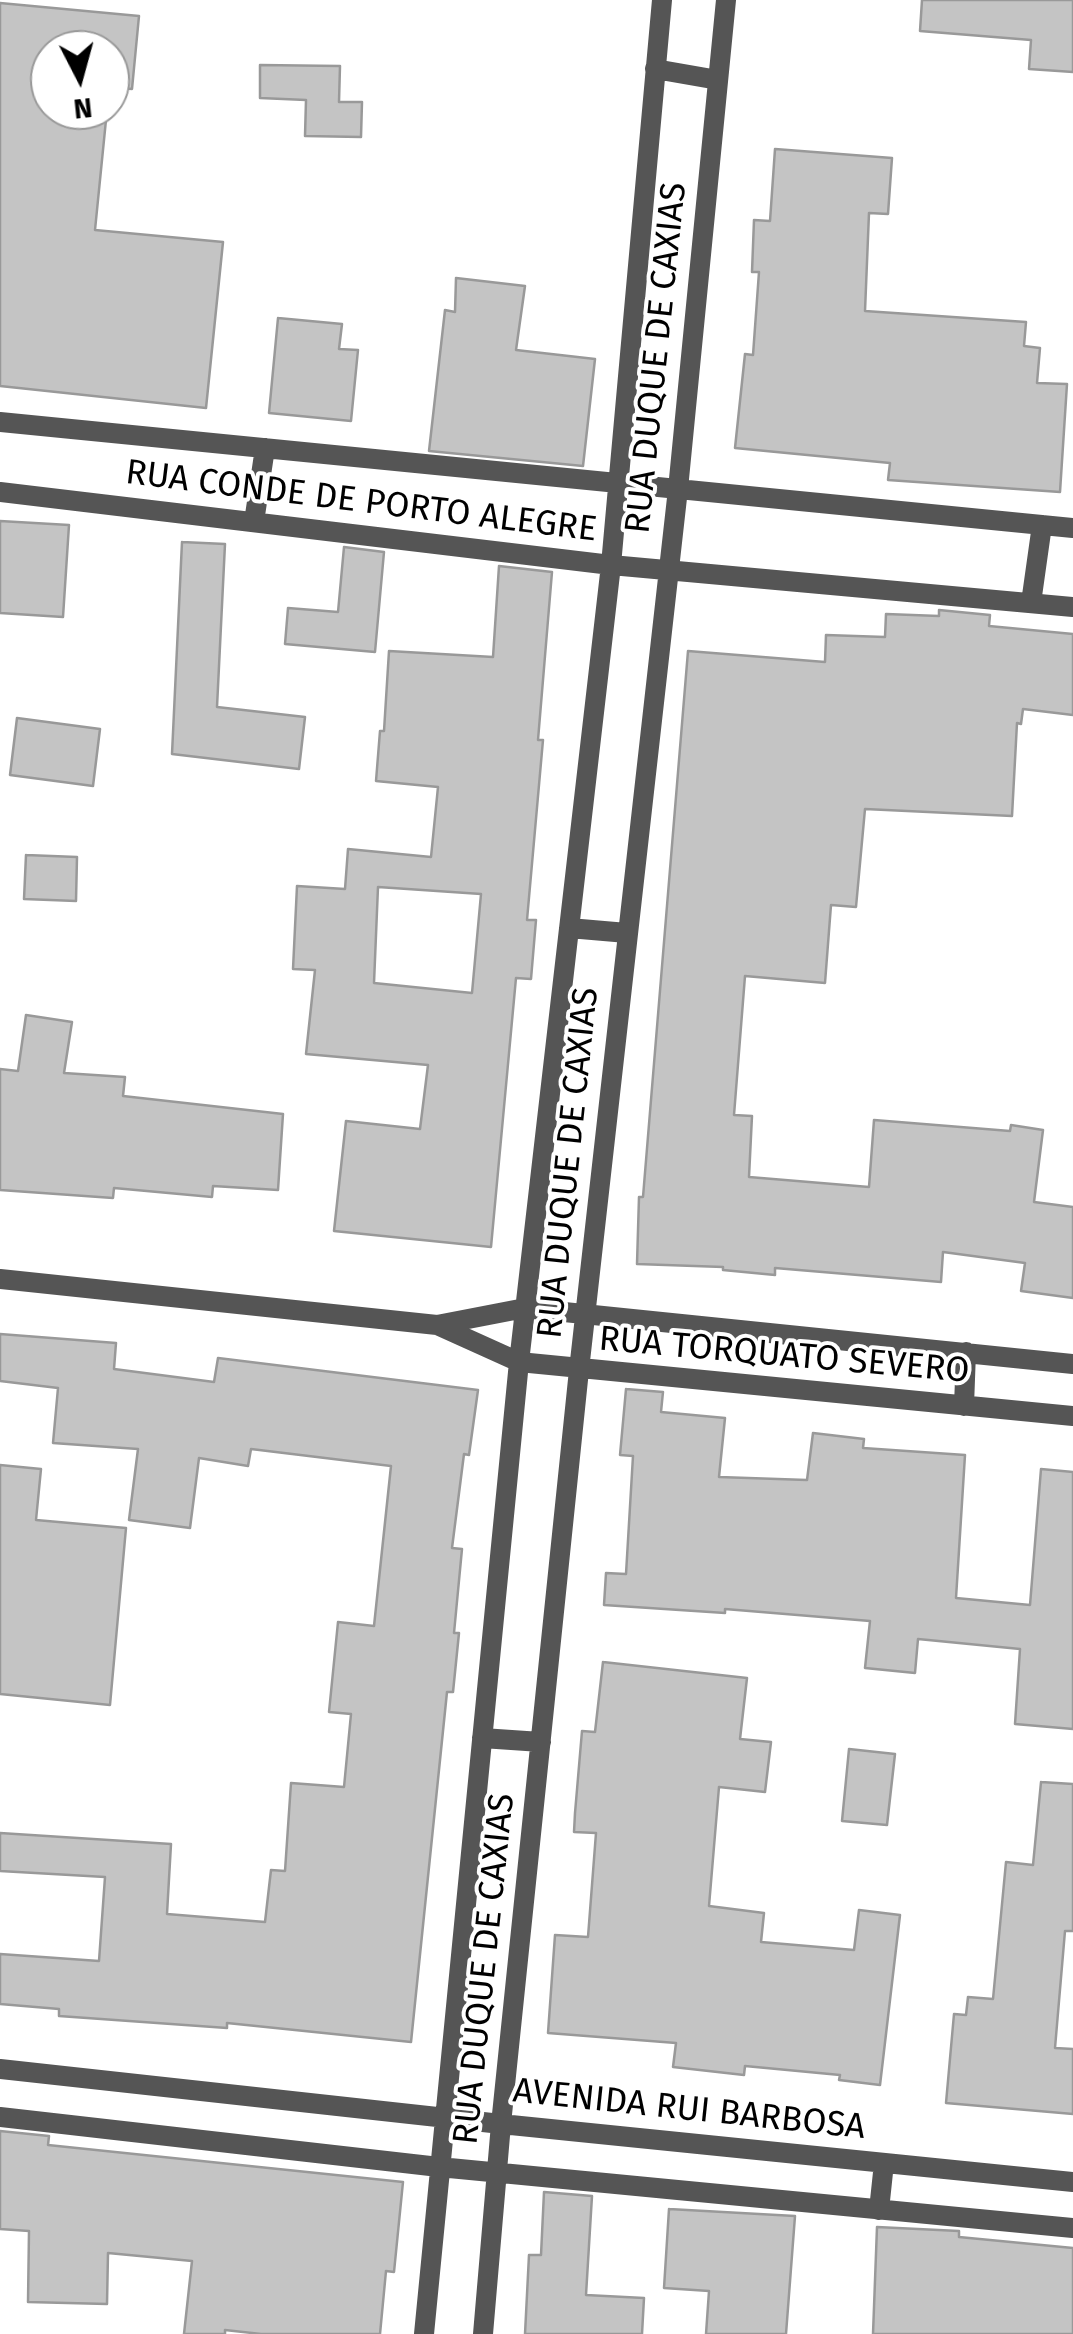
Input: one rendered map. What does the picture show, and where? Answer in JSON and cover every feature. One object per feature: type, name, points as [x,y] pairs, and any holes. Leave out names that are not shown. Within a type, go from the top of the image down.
[{"type":"street","name":"RUA DUQUE DE CAXIAS","points":[[424,2334],[519,1362],[611,565],[662,0]]},
{"type":"street","name":"RUA DUQUE DE CAXIAS","points":[[483,2334],[496,2172],[579,1370],[678,489],[726,0]]},
{"type":"street","points":[[655,69],[718,80]]},
{"type":"street","name":"RUA CONDE DE PORTO ALEGRE","points":[[0,422],[1073,528]]},
{"type":"street","points":[[254,522],[266,448]]},
{"type":"street","name":"RUA CONDE DE PORTO ALEGRE","points":[[0,492],[611,565],[1073,607]]},
{"type":"street","points":[[1031,603],[1042,525]]},
{"type":"street","points":[[568,928],[627,934]]},
{"type":"street","name":"RUA TORQUATO SEVERO","points":[[0,1279],[437,1325],[526,1308],[1073,1364]]},
{"type":"street","name":"RUA TORQUATO SEVERO","points":[[437,1325],[519,1362],[1073,1416]]},
{"type":"street","points":[[964,1406],[966,1352]]},
{"type":"street","points":[[482,1738],[541,1742]]},
{"type":"street","name":"AVENIDA RUI BARBOSA","points":[[0,2068],[1073,2182]]},
{"type":"street","points":[[0,2117],[496,2172],[1073,2228]]},
{"type":"street","points":[[879,2210],[884,2163]]},
{"type":"building","points":[[922,0],[1073,0],[1073,72],[1029,69],[1031,40],[920,31]]},
{"type":"building","points":[[0,3],[139,16],[132,89],[130,30],[30,30],[30,130],[105,130],[95,230],[223,242],[206,408],[0,386]]},
{"type":"building","points":[[260,65],[340,66],[339,102],[362,102],[361,137],[305,136],[306,100],[260,98]]},
{"type":"building","points":[[775,149],[892,158],[888,214],[869,213],[865,311],[1026,322],[1024,346],[1040,348],[1037,383],[1067,384],[1060,492],[888,480],[890,463],[735,448],[745,354],[753,355],[759,272],[752,272],[754,220],[770,221]]},
{"type":"building","points":[[456,278],[525,286],[516,350],[595,359],[583,466],[429,451],[445,310],[455,312]]},
{"type":"building","points":[[278,318],[342,324],[339,349],[358,350],[351,421],[269,413]]},
{"type":"building","points":[[0,521],[69,525],[63,617],[0,613]]},
{"type":"building","points":[[182,542],[225,544],[217,707],[305,717],[299,769],[172,754]]},
{"type":"building","points":[[344,547],[384,552],[375,652],[285,644],[288,608],[338,612]]},
{"type":"building","points":[[499,566],[552,572],[538,740],[543,740],[527,920],[536,920],[531,979],[516,978],[491,1247],[334,1231],[346,1121],[420,1129],[428,1065],[306,1054],[315,970],[293,969],[297,886],[345,889],[348,849],[431,857],[438,787],[376,781],[389,651],[493,657]],"holes":[[[378,887],[481,894],[472,993],[374,983]]]},
{"type":"building","points":[[939,610],[990,615],[989,626],[1073,634],[1073,715],[1023,709],[1021,724],[1017,723],[1012,816],[865,809],[856,907],[831,905],[825,983],[745,976],[734,1115],[752,1116],[749,1177],[869,1187],[874,1120],[1010,1131],[1011,1125],[1043,1130],[1034,1202],[1073,1207],[1073,1298],[1021,1291],[1025,1263],[943,1252],[941,1282],[775,1268],[775,1275],[723,1267],[637,1264],[639,1197],[643,1197],[688,651],[825,662],[826,635],[885,637],[886,614],[939,616]]},
{"type":"building","points":[[17,718],[100,729],[93,786],[10,775]]},
{"type":"building","points":[[26,855],[77,857],[76,901],[24,899]]},
{"type":"building","points":[[26,1015],[72,1022],[64,1073],[125,1077],[123,1096],[283,1114],[278,1190],[213,1186],[212,1197],[114,1188],[113,1198],[0,1190],[0,1069],[18,1071]]},
{"type":"building","points":[[0,1334],[116,1343],[114,1369],[214,1382],[218,1358],[478,1390],[469,1455],[464,1454],[452,1548],[462,1549],[454,1633],[459,1633],[453,1692],[447,1692],[411,2042],[227,2023],[227,2028],[59,2016],[59,2009],[0,2004],[0,1954],[99,1961],[105,1877],[0,1871],[0,1833],[171,1844],[167,1914],[265,1922],[271,1870],[285,1871],[291,1783],[344,1787],[351,1714],[329,1712],[338,1622],[374,1626],[391,1466],[251,1449],[248,1466],[199,1458],[190,1528],[129,1520],[138,1449],[53,1443],[58,1388],[0,1381]]},
{"type":"building","points":[[626,1389],[663,1392],[661,1412],[725,1418],[719,1477],[807,1480],[813,1433],[864,1439],[863,1448],[965,1455],[956,1598],[1030,1605],[1041,1469],[1073,1472],[1073,1729],[1015,1724],[1020,1649],[918,1639],[915,1673],[865,1668],[870,1621],[725,1609],[725,1613],[604,1605],[606,1573],[626,1574],[633,1456],[620,1455]]},
{"type":"building","points":[[0,1465],[41,1469],[36,1520],[126,1528],[110,1705],[0,1694]]},
{"type":"building","points":[[603,1662],[747,1678],[740,1739],[771,1742],[765,1792],[719,1787],[709,1906],[764,1913],[761,1942],[854,1950],[859,1910],[900,1915],[880,2085],[839,2080],[840,2075],[745,2066],[744,2075],[673,2067],[676,2043],[548,2033],[555,1935],[588,1937],[596,1833],[574,1832],[575,1813],[582,1731],[595,1732]]},
{"type":"building","points":[[849,1749],[895,1754],[887,1825],[842,1821]]},
{"type":"building","points":[[1041,1782],[1073,1784],[1073,1931],[1065,1931],[1055,2048],[1073,2049],[1073,2114],[946,2103],[954,2014],[966,2015],[968,1997],[993,1999],[1006,1862],[1033,1865]]},
{"type":"building","points":[[0,2131],[49,2136],[48,2145],[403,2182],[394,2272],[386,2271],[380,2334],[261,2334],[225,2330],[225,2334],[184,2334],[192,2261],[108,2253],[107,2304],[28,2302],[29,2231],[0,2229]]},
{"type":"building","points":[[544,2192],[592,2196],[586,2295],[644,2298],[642,2334],[525,2334],[529,2255],[541,2255]]},
{"type":"building","points":[[669,2209],[795,2216],[786,2334],[706,2334],[709,2291],[664,2288]]},
{"type":"building","points":[[877,2227],[959,2231],[959,2237],[1073,2248],[1073,2334],[873,2334]]}]
